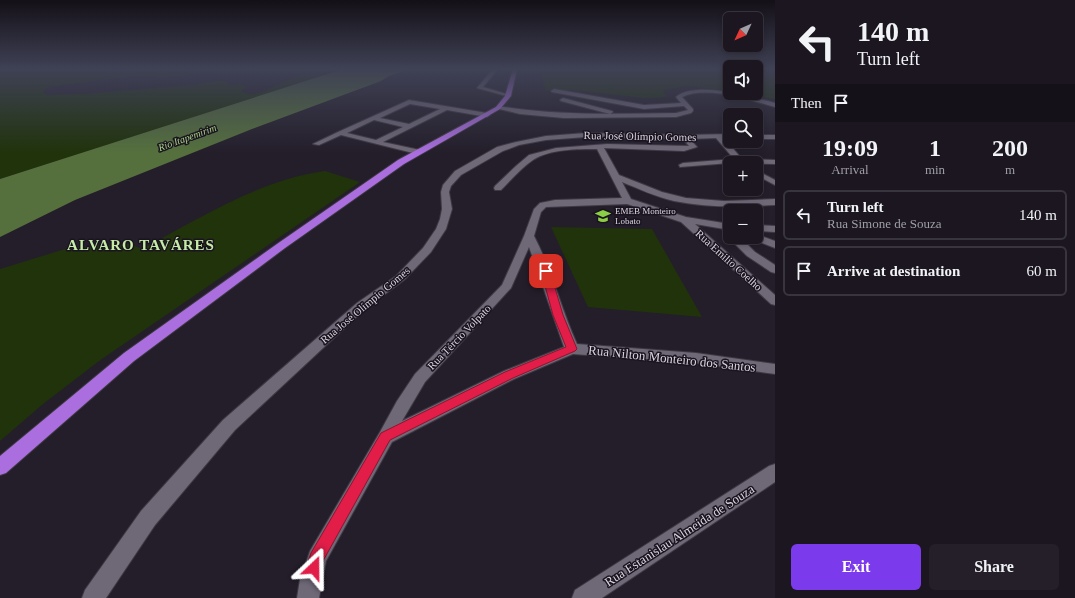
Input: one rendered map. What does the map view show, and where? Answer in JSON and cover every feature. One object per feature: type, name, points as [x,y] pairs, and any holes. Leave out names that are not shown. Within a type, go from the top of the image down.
[{"type":"highway","points":[[0,467],[129,357],[372,181],[417,152],[487,115],[498,108],[507,97]]},
{"type":"street","points":[[587,97],[644,107],[685,104]]},
{"type":"street","points":[[498,108],[528,114],[562,117],[676,115],[689,112],[691,110],[679,97]]},
{"type":"street","points":[[737,97],[775,105]]},
{"type":"street","points":[[558,99],[603,109],[615,115]]},
{"type":"street","points":[[317,144],[410,102],[487,115]]},
{"type":"street","points":[[378,142],[447,108]]},
{"type":"street","points":[[373,118],[408,126]]},
{"type":"street","points":[[340,133],[417,152]]},
{"type":"street","name":"Rua José Olímpio Gomes","points":[[93,598],[148,518],[229,425],[361,306],[400,278],[427,250],[441,230],[445,220],[447,209],[445,192],[451,179],[500,149],[532,140],[562,136],[586,135],[685,137],[723,136]]},
{"type":"street","points":[[498,188],[534,156],[559,150],[600,147],[693,147],[685,137]]},
{"type":"street","points":[[763,137],[775,137]]},
{"type":"street","points":[[600,147],[628,201],[684,220],[723,228]]},
{"type":"street","points":[[763,162],[775,162]]},
{"type":"street","points":[[684,165],[723,163]]},
{"type":"street","points":[[763,176],[775,183]]},
{"type":"street","points":[[616,177],[666,196],[686,200],[722,203],[775,202]]},
{"type":"street","name":"Rua Tércio Volpato","points":[[386,437],[402,406],[420,378],[508,286],[529,236],[537,210],[543,205],[555,203],[628,201]]},
{"type":"street","name":"Rua Emilio Coelho","points":[[684,220],[775,301]]},
{"type":"street","points":[[763,228],[775,229]]},
{"type":"street","points":[[529,236],[546,271],[558,315],[572,349]]},
{"type":"street","points":[[763,240],[775,246]]},
{"type":"street","points":[[741,244],[751,254],[775,270]]},
{"type":"street","name":"Rua Nilton Monteiro dos Santos","points":[[386,437],[509,375],[572,349],[696,358],[775,369]]},
{"type":"street","points":[[308,598],[316,558],[386,437]]},
{"type":"street","name":"Rua Estanislau Almeida de Souza","points":[[583,598],[775,472]]},
{"type":"shaded area","points":[[0,97],[257,97],[0,179]]},
{"type":"shaded area","points":[[634,97],[665,97],[644,98]]},
{"type":"shaded area","points":[[763,97],[763,97],[775,97],[775,99]]},
{"type":"shaded area","points":[[325,171],[360,182],[99,361],[43,404],[0,441],[0,269],[65,249],[99,245],[130,244],[142,249],[208,213],[253,191],[301,176]]},
{"type":"shaded area","points":[[551,227],[652,229],[702,317],[588,307]]},
{"type":"water","name":"Rio Itapemirim","points":[[256,97],[338,97],[252,129],[75,200],[0,237],[0,179]]},
{"type":"place","name":"EMEB Monteiro Lobato","points":[[603,216]]},
{"type":"district","name":"ALVARO TAVÁRES","points":[[141,245]]},
{"type":"route","points":[[314,568],[316,558],[386,437],[509,375],[572,349],[558,315],[546,271]]}]
